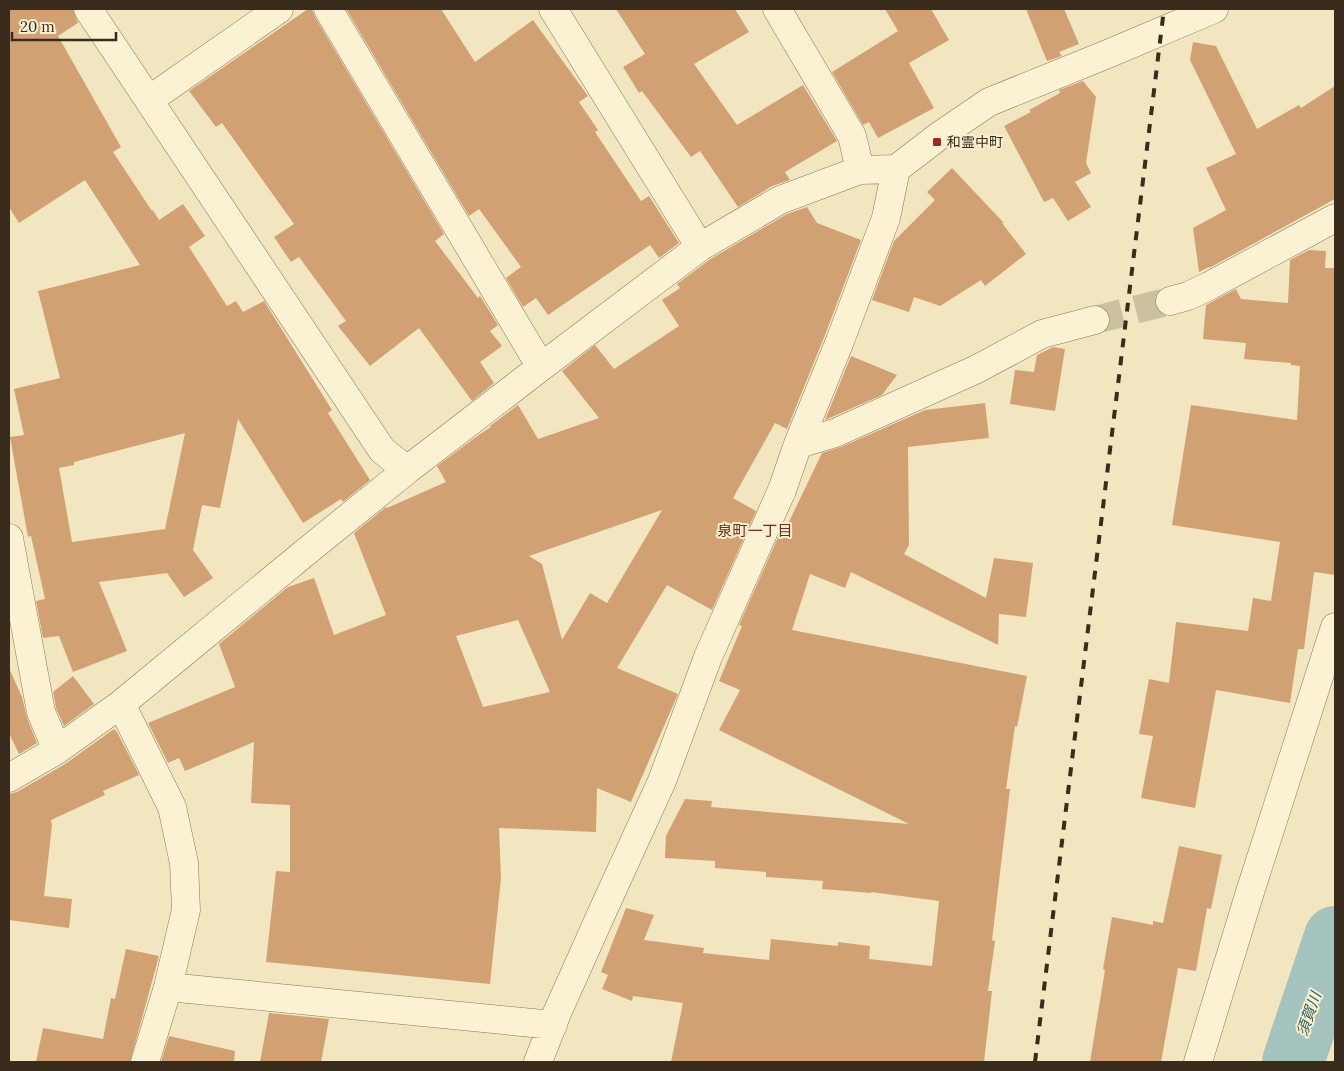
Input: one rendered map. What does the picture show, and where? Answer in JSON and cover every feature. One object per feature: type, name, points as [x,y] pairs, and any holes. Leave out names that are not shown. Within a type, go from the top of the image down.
[{"type":"street","points":[[88,9],[382,450],[407,470]]},
{"type":"street","points":[[149,100],[279,9]]},
{"type":"street","points":[[328,9],[541,367]]},
{"type":"street","points":[[553,9],[700,247]]},
{"type":"street","points":[[777,9],[852,136],[860,170]]},
{"type":"street","points":[[9,778],[57,750],[121,704],[407,470],[700,247],[780,200],[860,170],[896,169],[938,136],[990,102],[1214,9]]},
{"type":"street","points":[[538,1062],[604,908],[662,781],[708,657],[782,490],[886,218],[896,169]]},
{"type":"street","points":[[1170,301],[1188,296],[1209,286],[1335,218]]},
{"type":"street","points":[[798,444],[835,433],[977,370],[1042,334],[1095,320]]},
{"type":"street","points":[[9,538],[42,712],[57,750]]},
{"type":"street","points":[[1198,1062],[1335,627]]},
{"type":"street","points":[[121,704],[172,807],[184,863],[186,910],[168,987],[145,1062]]},
{"type":"street","points":[[168,987],[553,1026]]},
{"type":"building","points":[[9,9],[73,9],[78,23],[58,36],[121,147],[113,152],[159,220],[183,204],[205,236],[189,247],[227,306],[236,301],[243,312],[264,301],[332,410],[328,413],[370,480],[343,502],[341,499],[303,523],[238,419],[220,508],[202,505],[193,550],[213,578],[184,597],[167,573],[99,582],[127,651],[73,672],[59,636],[43,638],[36,601],[45,599],[31,536],[28,537],[10,437],[24,435],[14,389],[60,378],[38,291],[140,265],[85,180],[19,223],[9,207]],"holes":[[[185,433],[165,529],[72,542],[59,468],[74,465],[74,462]]]},
{"type":"building","points":[[308,9],[312,9],[444,234],[435,241],[478,298],[480,296],[498,325],[490,331],[502,346],[480,362],[494,383],[472,401],[419,328],[370,366],[338,326],[346,321],[299,257],[291,262],[274,237],[294,224],[222,123],[216,127],[189,91]]},
{"type":"building","points":[[346,9],[441,9],[475,62],[533,20],[588,96],[579,102],[598,130],[595,132],[641,201],[649,196],[679,243],[659,258],[650,245],[548,315],[536,298],[523,307],[506,278],[521,267],[479,209],[469,216]]},
{"type":"building","points":[[616,9],[735,9],[749,32],[694,64],[737,125],[803,85],[837,141],[785,172],[790,180],[772,186],[738,207],[700,151],[691,157],[642,91],[639,93],[623,67],[645,54]]},
{"type":"building","points":[[885,9],[931,9],[949,40],[909,63],[934,108],[878,138],[869,122],[863,125],[832,72],[898,31]]},
{"type":"building","points":[[1026,9],[1064,9],[1079,44],[1059,52],[1062,56],[1047,61]]},
{"type":"building","points":[[1193,42],[1216,46],[1257,129],[1299,105],[1301,108],[1335,86],[1335,199],[1199,272],[1193,228],[1226,210],[1206,168],[1236,154],[1190,60]]},
{"type":"building","points":[[1083,81],[1096,97],[1086,163],[1091,173],[1075,182],[1091,207],[1068,221],[1053,198],[1044,202],[1004,126],[1031,112],[1029,110],[1060,93],[1059,90]]},
{"type":"building","points":[[952,168],[1004,223],[1002,223],[1026,254],[985,286],[981,280],[940,306],[914,297],[909,312],[872,300],[894,241],[935,200],[927,192]]},
{"type":"building","points":[[807,207],[817,223],[861,240],[787,429],[775,423],[733,498],[756,511],[712,610],[667,585],[617,668],[678,694],[631,802],[597,788],[596,832],[499,828],[501,878],[490,984],[266,962],[276,871],[290,872],[290,805],[251,803],[254,742],[185,771],[179,758],[168,763],[148,723],[235,687],[219,644],[288,587],[314,578],[334,635],[386,615],[354,533],[386,507],[446,482],[437,466],[518,405],[538,439],[599,418],[562,371],[595,345],[614,369],[679,326],[662,300],[680,288],[677,284],[709,260],[787,214]],"holes":[[[662,510],[607,603],[590,593],[562,640],[542,564],[529,556]],[[518,620],[550,692],[483,707],[456,636]]]},
{"type":"building","points":[[1309,250],[1326,251],[1325,268],[1335,268],[1335,575],[1314,572],[1304,649],[1298,649],[1290,703],[1216,690],[1195,808],[1141,798],[1153,736],[1139,734],[1149,679],[1169,683],[1176,622],[1248,631],[1253,598],[1271,601],[1280,542],[1172,525],[1191,405],[1297,420],[1300,366],[1291,365],[1291,363],[1244,359],[1246,343],[1203,339],[1206,305],[1236,289],[1241,299],[1288,303],[1290,260]]},
{"type":"building","points":[[1053,347],[1065,349],[1055,411],[1010,404],[1015,370],[1034,372],[1037,355]]},
{"type":"building","points":[[851,356],[897,375],[882,395],[825,420]]},
{"type":"building","points":[[985,403],[989,438],[908,447],[909,545],[904,554],[986,598],[994,558],[1033,563],[1026,617],[999,614],[998,645],[851,572],[845,588],[810,574],[792,630],[1027,676],[1017,727],[1015,726],[1006,789],[1010,789],[992,940],[995,941],[988,991],[992,991],[984,1062],[671,1062],[683,1003],[633,996],[632,1001],[602,989],[608,975],[601,972],[626,908],[654,915],[644,940],[704,948],[703,953],[769,960],[771,939],[838,946],[838,942],[870,946],[869,959],[932,966],[939,901],[871,892],[822,889],[823,881],[766,877],[766,872],[715,868],[715,861],[665,858],[666,836],[685,799],[712,801],[711,807],[909,824],[719,730],[740,690],[719,681],[742,626],[739,625],[783,526],[786,528],[822,453],[841,447],[925,410]]},
{"type":"building","points":[[9,668],[22,697],[27,718],[37,743],[19,754],[9,733]]},
{"type":"building","points":[[73,676],[94,704],[64,726],[56,708],[53,692]]},
{"type":"building","points":[[114,729],[139,775],[103,791],[105,795],[51,820],[44,896],[72,899],[69,928],[9,920],[9,794],[17,792],[65,764]]},
{"type":"building","points":[[1179,846],[1222,855],[1211,909],[1207,908],[1196,971],[1178,968],[1161,1062],[1090,1062],[1112,917],[1153,925],[1153,921],[1163,923]]},
{"type":"building","points":[[126,949],[159,956],[130,1062],[36,1062],[43,1028],[103,1039],[111,998],[115,999]]},
{"type":"building","points":[[269,1013],[329,1019],[321,1062],[260,1062]]},
{"type":"building","points":[[169,1036],[235,1051],[234,1062],[161,1062]]},
{"type":"waterway","name":"須賀川","points":[[1293,1062],[1335,937]]},
{"type":"tunnel","points":[[1095,320],[1170,301]]},
{"type":"railway","points":[[1035,1062],[1164,9]]},
{"type":"place","name":"和霊中町","points":[[937,142]]},
{"type":"district","name":"泉町一丁目","points":[[755,531]]}]
